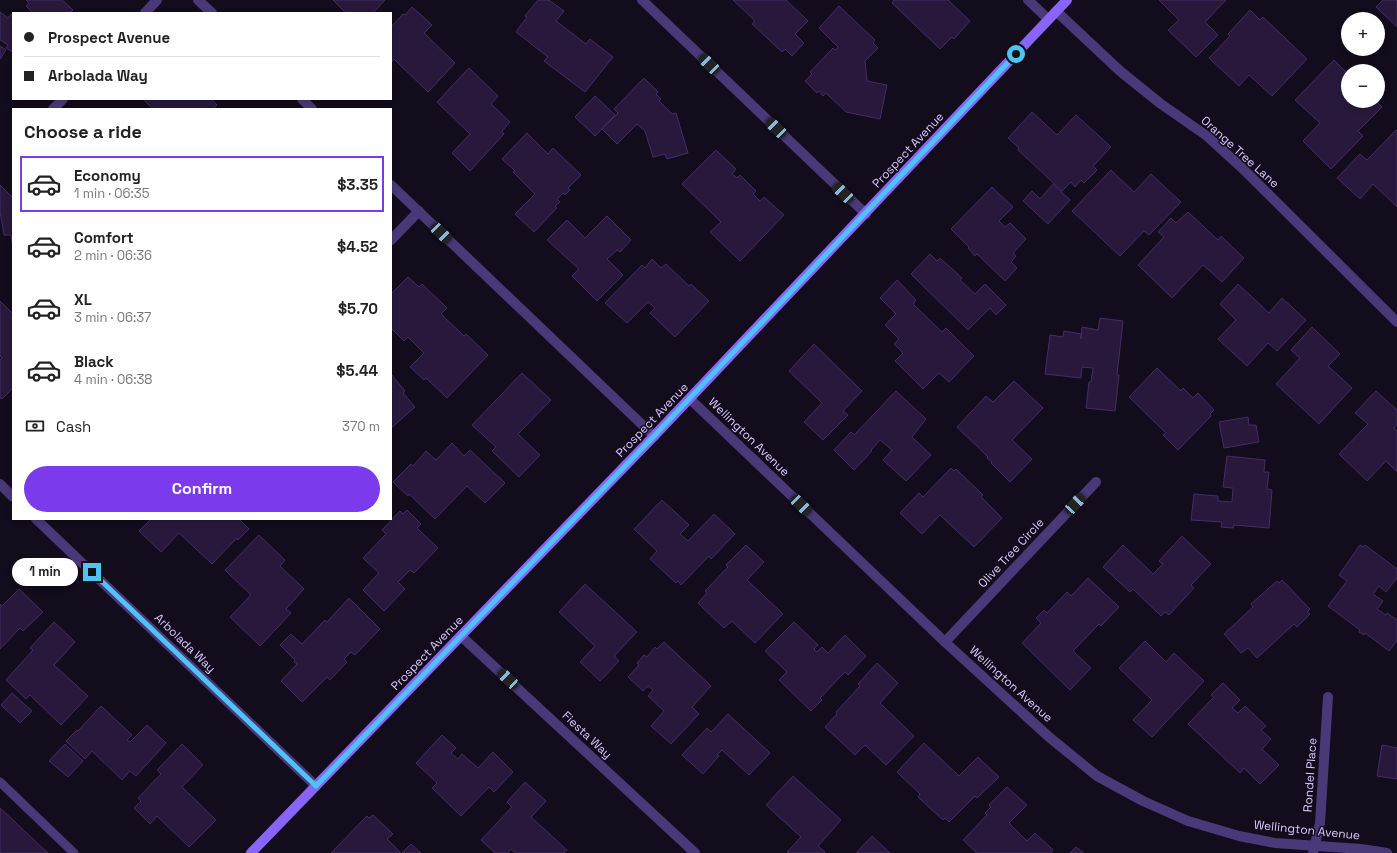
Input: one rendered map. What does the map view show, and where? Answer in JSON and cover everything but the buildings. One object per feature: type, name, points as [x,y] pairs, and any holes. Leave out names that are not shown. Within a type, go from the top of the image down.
[{"type":"main road","name":"Prospect Avenue","points":[[251,853],[690,399],[866,214],[1066,0]]},
{"type":"street","points":[[146,12],[157,0]]},
{"type":"street","points":[[198,0],[211,12]]},
{"type":"street","points":[[642,0],[866,214]]},
{"type":"street","points":[[1028,0],[1048,19]]},
{"type":"street","name":"Orange Tree Lane","points":[[1056,11],[1120,71],[1161,104],[1207,136],[1241,167],[1366,293],[1397,322]]},
{"type":"street","points":[[54,108],[62,100]]},
{"type":"street","points":[[303,100],[311,108]]},
{"type":"street","points":[[392,186],[654,436]]},
{"type":"street","points":[[392,239],[419,211]]},
{"type":"street","name":"Wellington Avenue","points":[[690,399],[945,642],[1049,737],[1097,776],[1143,801],[1188,821],[1238,836],[1314,849],[1362,849],[1386,853]]},
{"type":"street","name":"Olive Tree Circle","points":[[945,642],[1096,482]]},
{"type":"street","points":[[0,484],[12,496]]},
{"type":"street","name":"Arbolada Way","points":[[37,520],[316,786]]},
{"type":"street","name":"Fiesta Way","points":[[461,636],[695,853]]},
{"type":"street","name":"Rondel Place","points":[[1314,849],[1320,823],[1328,697]]},
{"type":"lane","points":[[0,782],[74,853]]},
{"type":"route","points":[[92,572],[316,786],[654,436],[1016,54]]}]
